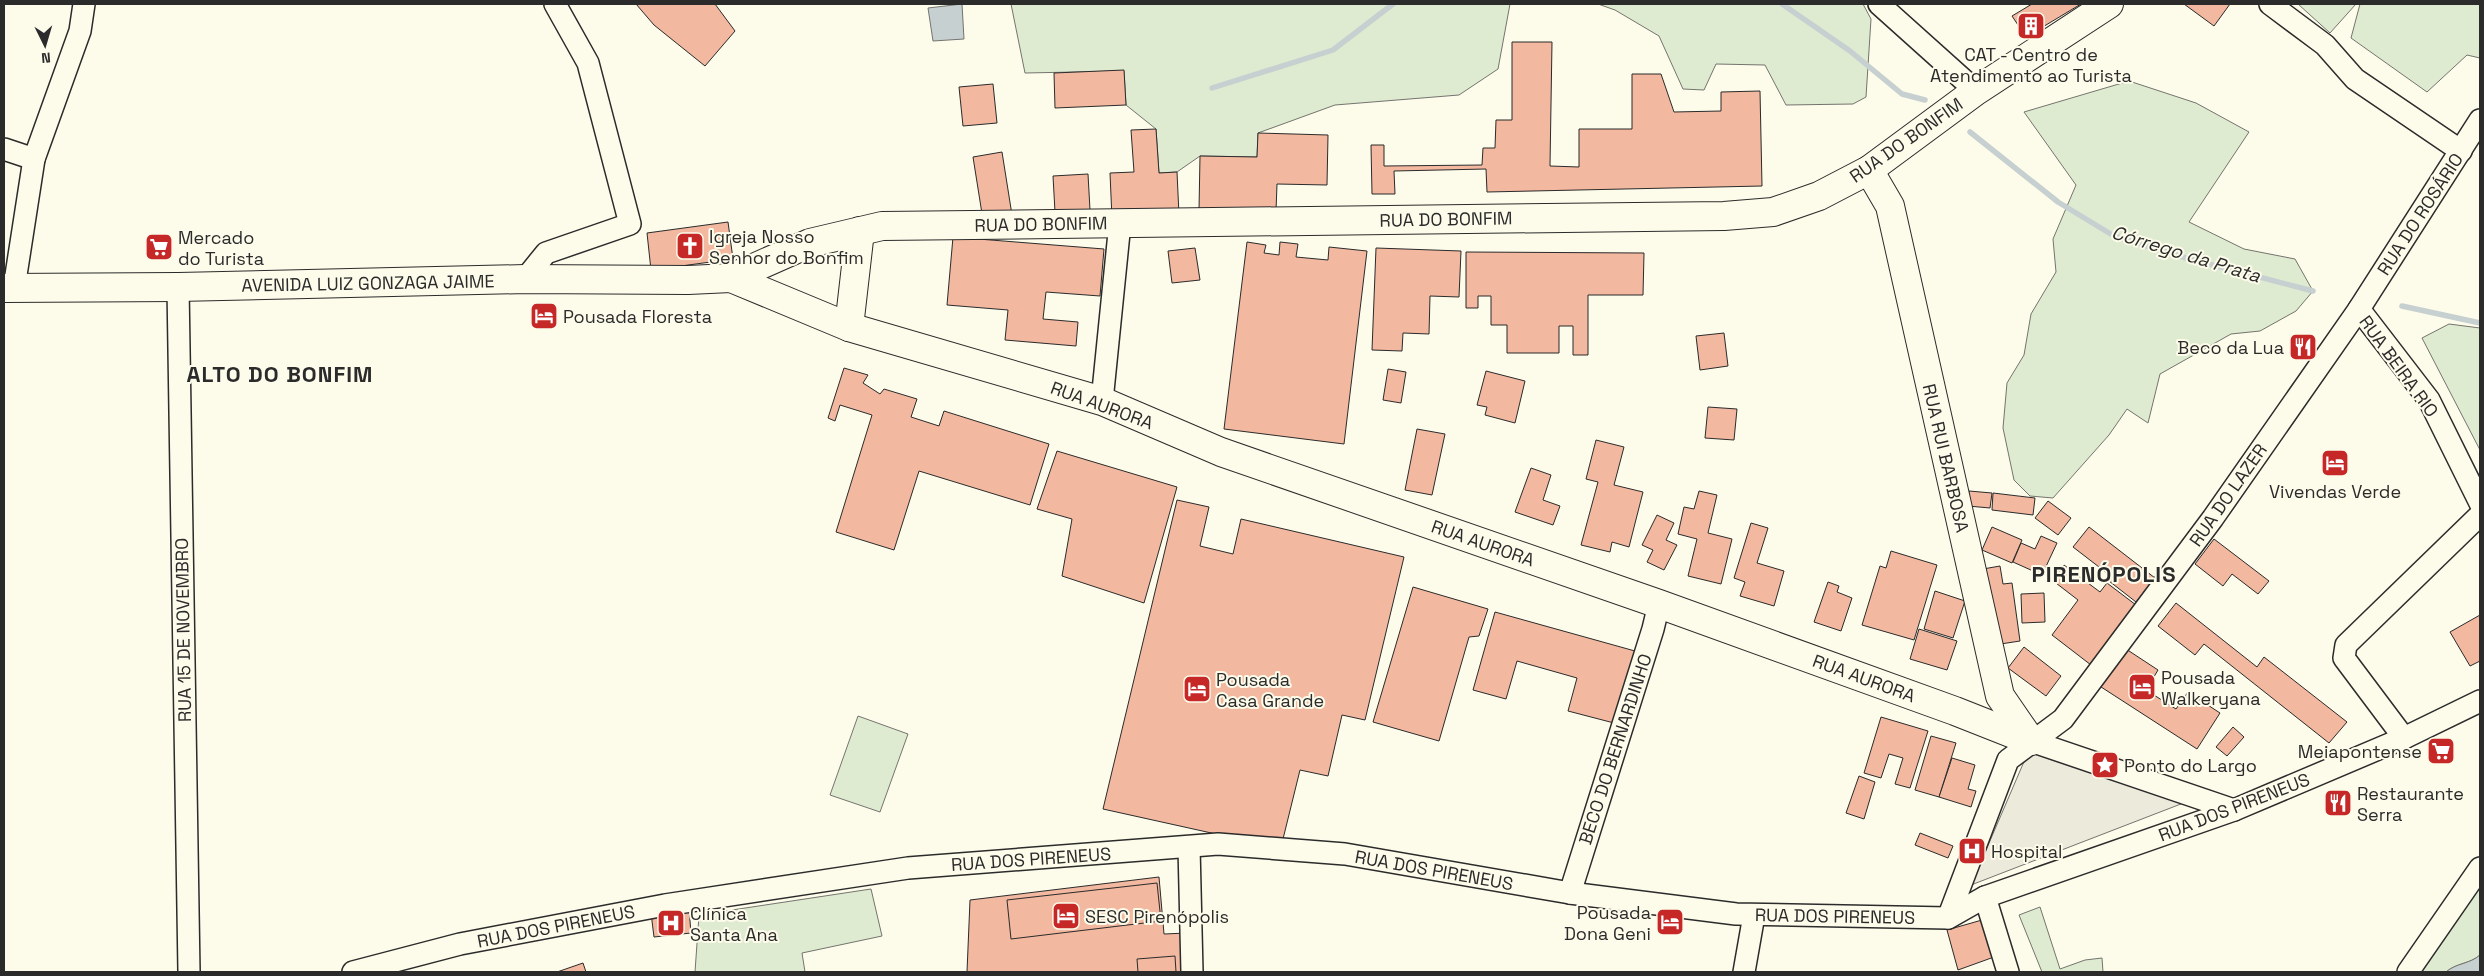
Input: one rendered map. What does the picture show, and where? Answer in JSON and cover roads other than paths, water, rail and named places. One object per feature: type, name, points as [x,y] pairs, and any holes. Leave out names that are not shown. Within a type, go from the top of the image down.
[{"type":"main road","name":"RUA DO BONFIM","points":[[731,278],[810,243],[882,226],[1724,216],[1773,212],[1819,196],[1869,170],[1976,91],[2109,4]]},
{"type":"main road","name":"RUA RUI BARBOSA","points":[[1869,170],[1890,206],[2000,696],[2032,741]]},
{"type":"main road","points":[[849,327],[860,231]]},
{"type":"main road","name":"AVENIDA LUIZ GONZAGA JAIME","points":[[9,288],[178,287],[525,279],[688,280],[731,278]]},
{"type":"main road","name":"RUA AURORA","points":[[731,278],[849,327],[1102,401],[1221,452],[1659,604],[1955,711],[2032,741]]},
{"type":"main road","points":[[1955,711],[1981,714],[1992,707],[2000,696]]},
{"type":"street","points":[[9,288],[34,159],[80,31],[84,4]]},
{"type":"street","points":[[525,279],[546,254],[630,224],[588,63],[555,4]]},
{"type":"street","points":[[1880,4],[1976,91]]},
{"type":"street","points":[[2270,4],[2324,45],[2355,79],[2461,151]]},
{"type":"street","name":"RUA DO ROSÁRIO","points":[[2359,309],[2480,120]]},
{"type":"street","points":[[4,149],[34,159]]},
{"type":"street","points":[[1102,401],[1120,223]]},
{"type":"street","name":"RUA 15 DE NOVEMBRO","points":[[178,287],[189,972]]},
{"type":"street","name":"RUA BEIRA RIO","points":[[2359,309],[2429,400],[2480,503]]},
{"type":"street","name":"RUA DO LAZER","points":[[1948,918],[2008,760],[2063,719],[2069,712],[2213,518],[2359,309]]},
{"type":"street","points":[[2404,738],[2344,658],[2346,645],[2480,515]]},
{"type":"street","name":"BECO DO BERNARDINHO","points":[[1570,893],[1653,629],[1659,604]]},
{"type":"street","name":"RUA DOS PIRENEUS","points":[[353,972],[460,944],[681,902],[908,868],[1218,844],[1345,854],[1570,893],[1754,915],[1948,918],[1986,897],[2234,810],[2404,738],[2480,701]]},
{"type":"street","name":"RUA AURORA","points":[[2032,741],[2234,810]]},
{"type":"street","points":[[1189,847],[1192,972]]},
{"type":"street","points":[[2408,972],[2480,868]]},
{"type":"street","points":[[1986,897],[2008,972]]},
{"type":"street","points":[[1744,972],[1754,915]]},
{"type":"waterway","points":[[1212,88],[1333,50],[1393,4]]},
{"type":"waterway","name":"Córrego da Prata","points":[[1782,4],[1850,51],[1902,94],[1925,100]]},
{"type":"waterway","name":"Córrego da Prata","points":[[1970,132],[2058,202],[2114,236],[2186,258],[2313,291]]},
{"type":"waterway","name":"Córrego da Prata","points":[[2402,306],[2480,323]]},
{"type":"place","name":"CAT - Centro de Atendimento ao Turista","points":[[2031,26]]},
{"type":"place","name":"Igreja Nosso Senhor do Bonfim","points":[[690,246]]},
{"type":"place","name":"Mercado do Turista","points":[[159,247]]},
{"type":"place","name":"Pousada Floresta","points":[[544,316]]},
{"type":"place","name":"Beco da Lua","points":[[2303,347]]},
{"type":"place","name":"Vivendas Verde","points":[[2335,463]]},
{"type":"place","name":"Pousada Walkeryana","points":[[2142,687]]},
{"type":"place","name":"Pousada Casa Grande","points":[[1197,689]]},
{"type":"place","name":"Meiapontense","points":[[2441,751]]},
{"type":"place","name":"Ponto do Largo","points":[[2105,765]]},
{"type":"place","name":"Restaurante Serra","points":[[2338,803]]},
{"type":"place","name":"Hospital","points":[[1972,851]]},
{"type":"place","name":"SESC Pirenópolis","points":[[1066,916]]},
{"type":"place","name":"Pousada Dona Geni","points":[[1670,922]]},
{"type":"place","name":"Clínica Santa Ana","points":[[671,923]]},
{"type":"district","name":"ALTO DO BONFIM","points":[[280,374]]},
{"type":"district","name":"PIRENÓPOLIS","points":[[2104,574]]}]
